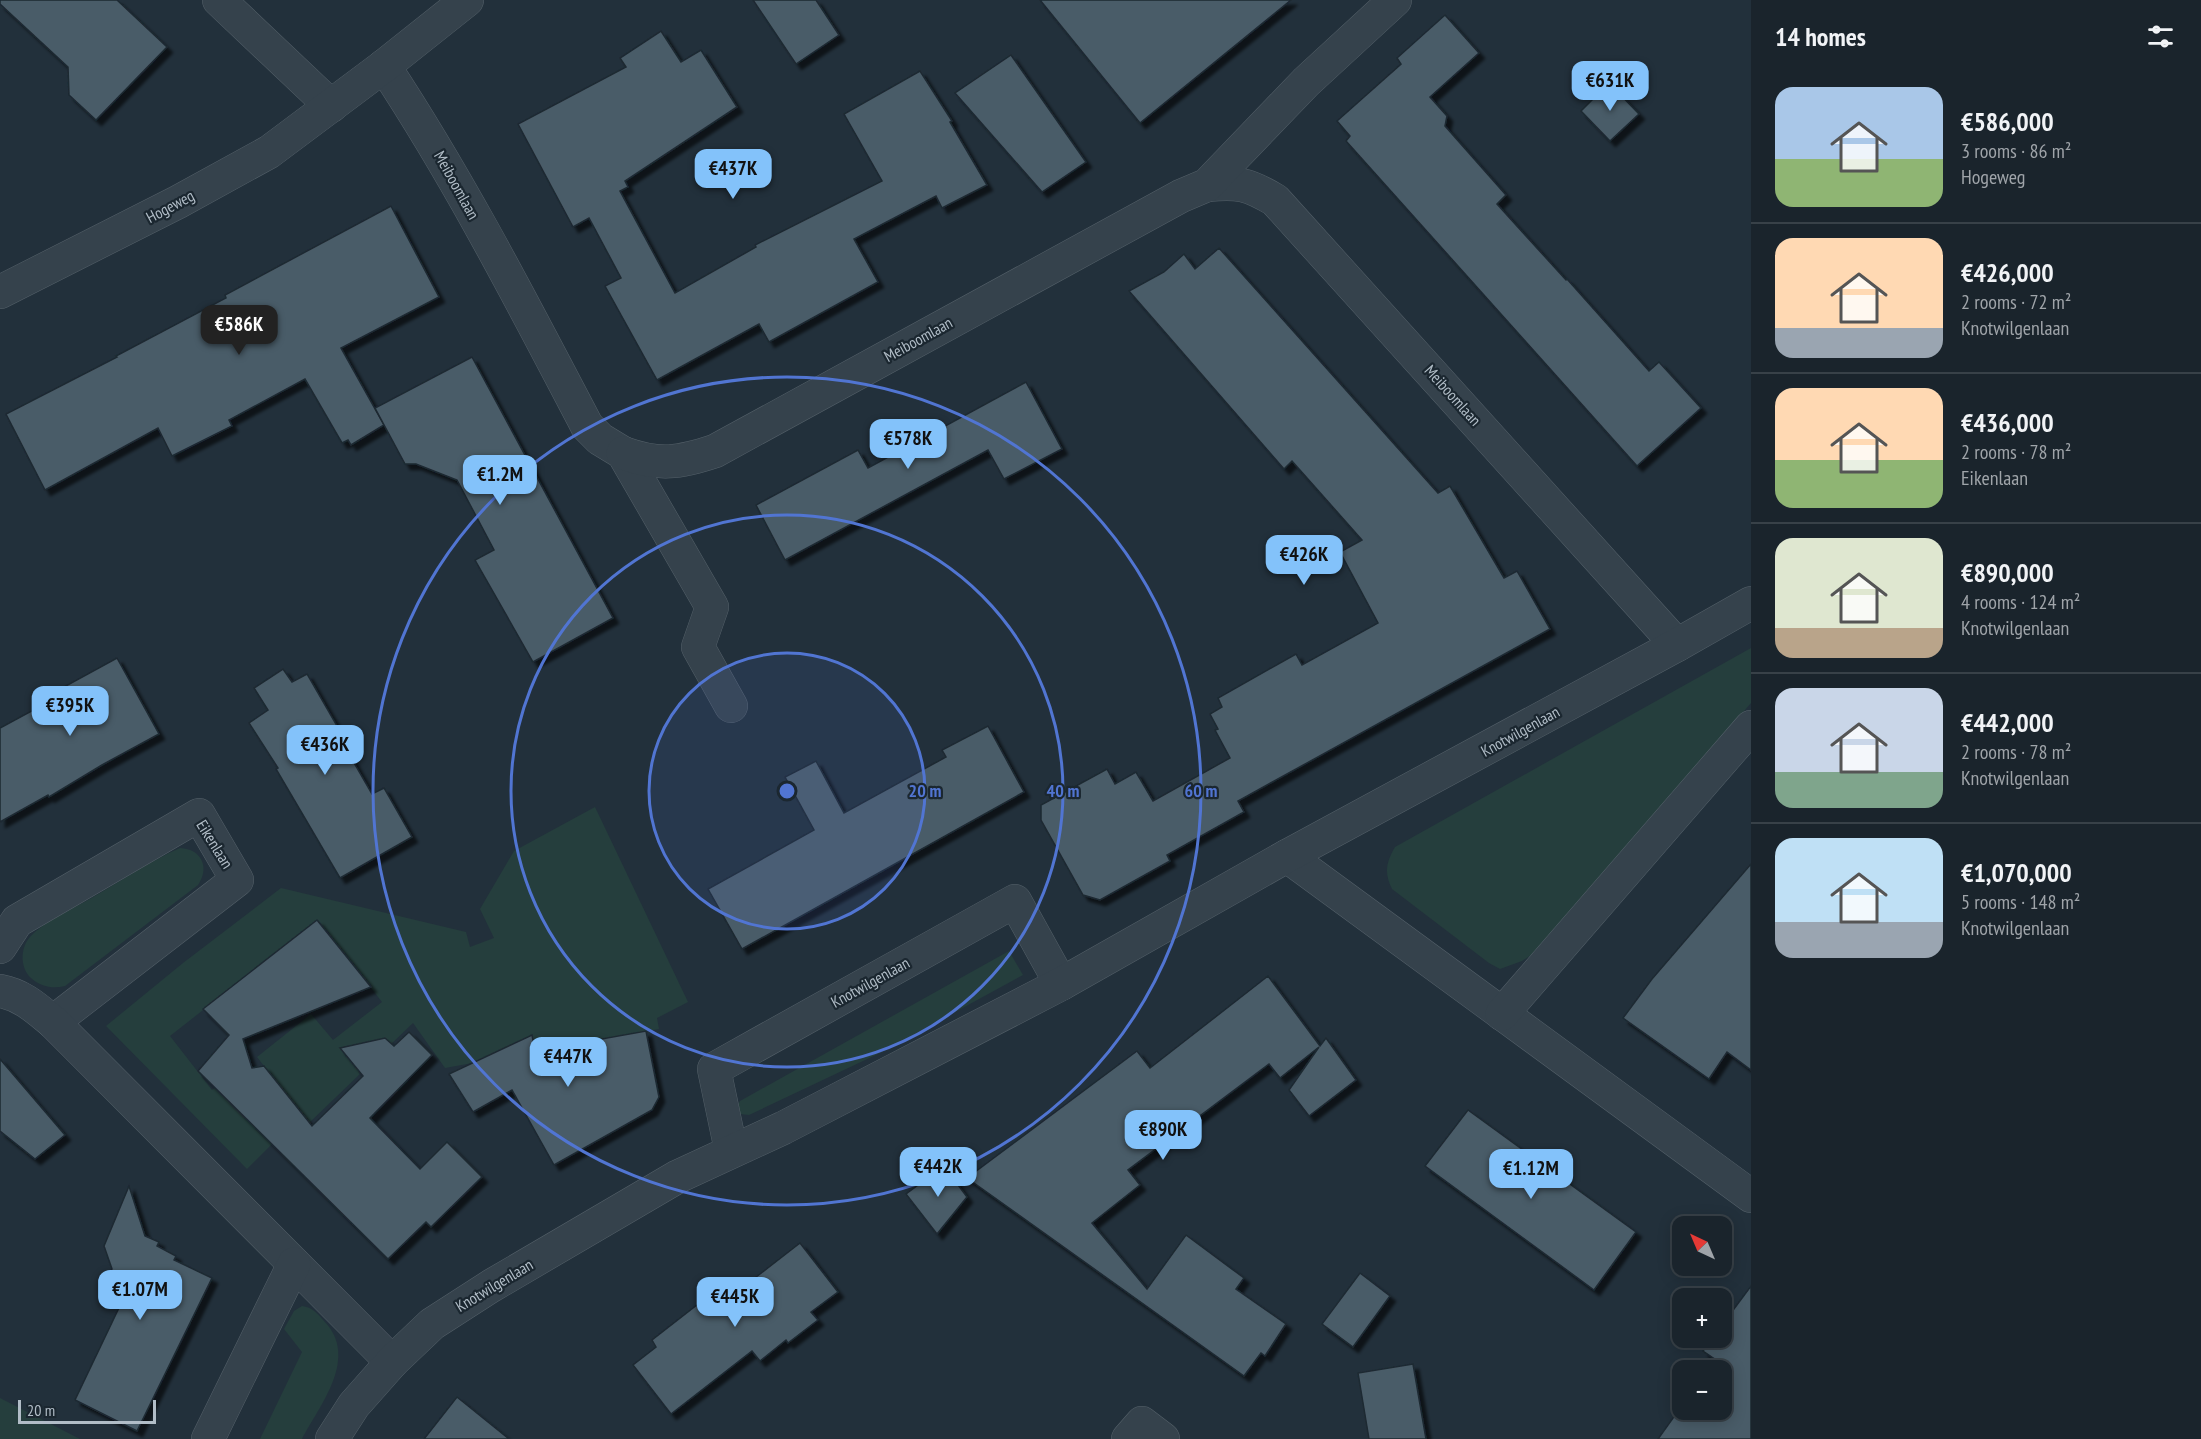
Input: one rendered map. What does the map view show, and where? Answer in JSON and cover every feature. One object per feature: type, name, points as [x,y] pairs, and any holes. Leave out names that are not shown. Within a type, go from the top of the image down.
[{"type":"street","points":[[219,0],[331,106]]},
{"type":"street","name":"Hogeweg","points":[[0,291],[178,202],[259,157],[384,66],[467,0]]},
{"type":"street","name":"Meiboomlaan","points":[[1207,185],[1306,82],[1395,0]]},
{"type":"street","name":"Meiboomlaan","points":[[384,66],[422,123],[520,297],[587,426],[600,439],[623,453],[640,460],[662,463],[684,461],[715,451],[1181,195],[1207,185],[1233,182],[1258,190],[1282,206],[1677,645]]},
{"type":"street","name":"Meiboomlaan","points":[[623,453],[712,607],[698,647],[731,706]]},
{"type":"street","name":"Knotwilgenlaan","points":[[332,1439],[354,1405],[392,1362],[432,1324],[460,1304],[677,1177],[731,1150],[783,1128],[1061,984],[1287,856],[1751,603]]},
{"type":"street","points":[[1502,1014],[1751,727]]},
{"type":"street","name":"Eikenlaan","points":[[0,947],[17,921],[199,815],[237,880],[53,1022]]},
{"type":"street","points":[[1287,856],[1751,1196]]},
{"type":"street","name":"Knotwilgenlaan","points":[[731,1150],[714,1069],[1015,901],[1061,984]]},
{"type":"street","points":[[0,991],[14,994],[33,1005],[53,1022],[392,1362]]},
{"type":"street","points":[[208,1439],[294,1264]]},
{"type":"street","points":[[1128,1439],[1142,1423],[1163,1439]]},
{"type":"green space","points":[[1751,648],[1751,703],[1534,953],[1522,961],[1500,969],[1392,889],[1387,868],[1395,847]]},
{"type":"green space","points":[[595,807],[688,1002],[657,1018],[659,1029],[445,1068],[413,1023],[309,1123],[272,1144],[247,1169],[106,1026],[281,888],[466,932],[470,947],[494,938],[480,909],[514,851]],"holes":[[[318,920],[382,1002],[333,1040],[311,1014],[257,1057],[264,1066],[236,1072],[212,1090],[170,1036]]]},
{"type":"green space","points":[[180,848],[194,852],[202,861],[202,879],[198,885],[65,986],[43,985],[27,974],[23,964],[23,952],[35,932],[145,866]]},
{"type":"green space","points":[[1009,951],[1023,975],[882,1052],[749,1115],[740,1114],[737,1106],[740,1101]]},
{"type":"green space","points":[[302,1306],[317,1313],[334,1335],[338,1350],[333,1381],[302,1439],[260,1439],[302,1352],[284,1329],[294,1311]]},
{"type":"green space","points":[[0,1398],[80,1439],[0,1439]]},
{"type":"building","points":[[0,0],[117,0],[167,47],[96,120],[69,95],[68,67],[0,4]]},
{"type":"building","points":[[753,0],[816,0],[839,35],[796,64]]},
{"type":"building","points":[[1040,0],[1291,0],[1140,123]]},
{"type":"building","points":[[1445,15],[1479,53],[1430,97],[1447,116],[1445,126],[1506,195],[1497,204],[1649,371],[1659,362],[1701,408],[1637,466],[1346,141],[1350,136],[1337,121],[1401,64],[1397,58]]},
{"type":"building","points":[[661,31],[681,62],[701,50],[737,107],[625,181],[628,187],[620,191],[675,293],[756,247],[755,245],[882,181],[844,114],[920,71],[952,121],[950,122],[987,185],[942,208],[936,196],[854,239],[878,282],[769,342],[759,324],[657,380],[605,286],[621,278],[589,218],[573,227],[518,124],[626,67],[620,58]]},
{"type":"building","points":[[1011,55],[1086,162],[1042,192],[955,93]]},
{"type":"building","points":[[1609,83],[1639,114],[1610,141],[1581,111]]},
{"type":"building","points":[[391,206],[439,297],[341,348],[384,425],[351,445],[348,440],[342,443],[305,379],[229,420],[232,426],[172,456],[158,428],[45,490],[6,414],[117,357],[226,298],[225,295]]},
{"type":"building","points":[[1219,248],[1438,493],[1450,486],[1504,578],[1517,571],[1550,629],[1238,801],[1244,812],[1167,855],[1170,861],[1100,900],[1083,895],[1041,820],[1041,805],[1107,769],[1115,784],[1136,772],[1153,801],[1230,758],[1215,730],[1218,729],[1210,714],[1222,707],[1218,698],[1296,654],[1302,665],[1378,623],[1340,552],[1362,540],[1292,461],[1284,469],[1129,291],[1164,272],[1184,254],[1195,269]]},
{"type":"building","points":[[472,357],[613,618],[533,662],[475,560],[494,550],[457,480],[416,464],[405,464],[375,408]]},
{"type":"building","points":[[1026,382],[1062,449],[1004,479],[988,450],[785,560],[756,505],[858,450],[868,468]]},
{"type":"building","points":[[117,658],[159,734],[49,797],[48,795],[0,822],[0,728],[65,693],[62,688]]},
{"type":"building","points":[[283,669],[292,682],[307,674],[372,794],[384,788],[412,837],[340,878],[276,769],[278,768],[249,723],[268,710],[254,688]]},
{"type":"building","points":[[988,726],[1024,792],[742,949],[708,889],[814,830],[785,777],[816,761],[844,813],[946,757],[942,750]]},
{"type":"building","points":[[1751,864],[1751,1070],[1727,1052],[1709,1079],[1623,1018],[1652,979]]},
{"type":"building","points":[[317,920],[371,987],[243,1039],[252,1068],[264,1066],[312,1126],[363,1076],[340,1048],[385,1038],[394,1046],[409,1032],[432,1055],[370,1118],[420,1169],[447,1142],[482,1177],[431,1227],[426,1222],[388,1259],[198,1071],[229,1035],[203,1009]]},
{"type":"building","points":[[1268,976],[1320,1046],[1326,1038],[1356,1080],[1309,1116],[1289,1090],[1319,1047],[1280,1078],[1269,1064],[1128,1170],[1140,1185],[1092,1223],[1147,1289],[1186,1235],[1244,1278],[1236,1289],[1286,1324],[1265,1356],[1261,1353],[1244,1376],[967,1178],[1137,1051],[1150,1068]]},
{"type":"building","points":[[646,1031],[659,1097],[652,1110],[554,1165],[512,1090],[473,1112],[449,1074],[532,1035],[535,1051]]},
{"type":"building","points":[[0,1059],[65,1135],[35,1159],[0,1131]]},
{"type":"building","points":[[1468,1110],[1636,1232],[1594,1290],[1425,1166]]},
{"type":"building","points":[[944,1166],[967,1197],[937,1234],[906,1194]]},
{"type":"building","points":[[129,1186],[145,1236],[159,1242],[157,1246],[176,1256],[174,1260],[212,1278],[137,1431],[75,1400],[126,1293],[105,1283],[112,1269],[104,1246]]},
{"type":"building","points":[[800,1243],[838,1292],[811,1312],[818,1320],[788,1343],[786,1340],[760,1361],[752,1351],[671,1414],[633,1365],[656,1347],[652,1340],[720,1287],[729,1298]]},
{"type":"building","points":[[1360,1273],[1390,1296],[1353,1347],[1322,1324]]},
{"type":"building","points":[[1751,1286],[1751,1439],[1658,1439],[1672,1419],[1732,1420],[1732,1360],[1716,1360],[1703,1351],[1705,1348],[1732,1348],[1732,1312]]},
{"type":"building","points":[[1413,1364],[1426,1439],[1369,1439],[1358,1373]]},
{"type":"building","points":[[457,1397],[509,1439],[424,1439]]}]
